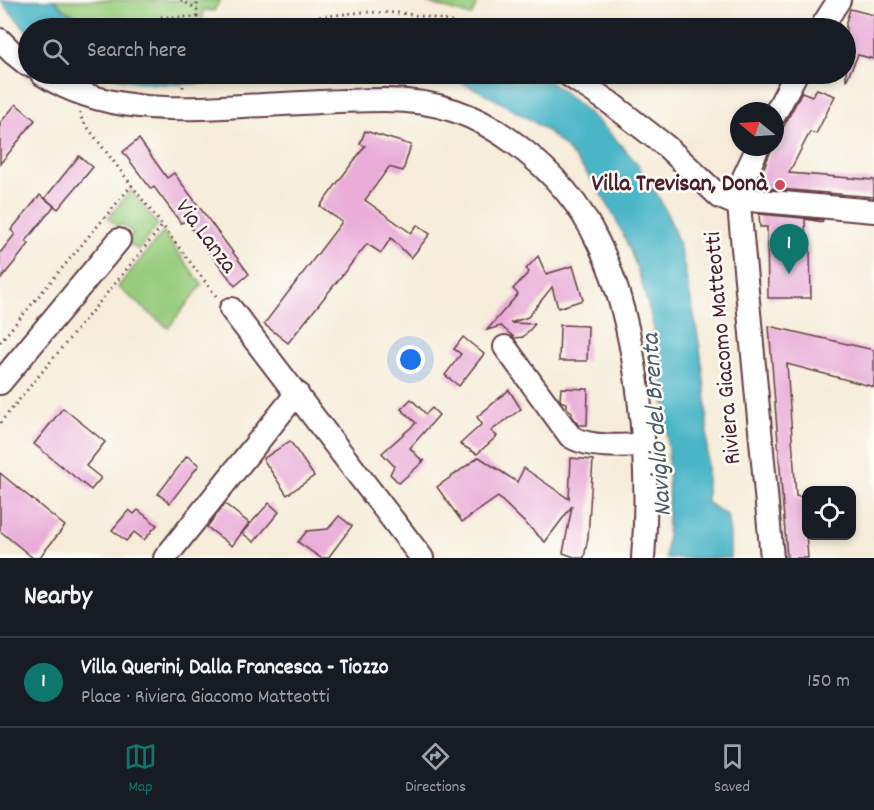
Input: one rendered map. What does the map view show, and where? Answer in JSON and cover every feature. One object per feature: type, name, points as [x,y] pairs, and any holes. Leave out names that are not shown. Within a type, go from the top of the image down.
[{"type":"street","points":[[827,18],[839,0]]},
{"type":"street","points":[[0,40],[18,57]]},
{"type":"street","points":[[61,84],[82,95],[144,108],[185,110],[387,100],[426,102],[458,110],[490,128],[531,156],[562,187],[582,213],[612,273],[631,346],[637,387],[645,495],[643,558]]},
{"type":"street","name":"Riviera Giacomo Matteotti","points":[[582,84],[667,147],[720,197],[739,202],[772,558]]},
{"type":"street","points":[[781,102],[791,84]]},
{"type":"street","points":[[754,156],[744,177],[739,202],[874,211]]},
{"type":"street","points":[[0,383],[118,240]]},
{"type":"street","name":"Via Lanza","points":[[231,309],[422,558]]},
{"type":"street","points":[[505,347],[570,436],[577,441],[627,446],[642,445]]},
{"type":"street","points":[[165,558],[297,393]]},
{"type":"path","points":[[181,0],[197,9]]},
{"type":"path","points":[[158,18],[197,17],[197,0]]},
{"type":"path","points":[[308,18],[363,12],[433,18]]},
{"type":"path","name":"Via Lanza","points":[[79,108],[81,120],[221,302],[231,309]]},
{"type":"path","points":[[0,342],[132,185]]},
{"type":"path","points":[[0,423],[163,225]]},
{"type":"green space","points":[[54,0],[220,0],[214,11],[203,10],[203,18],[79,18]]},
{"type":"green space","points":[[419,0],[479,0],[471,16]]},
{"type":"green space","points":[[131,190],[158,225],[138,250],[127,241],[133,233],[121,224],[118,227],[108,218]]},
{"type":"green space","points":[[163,232],[202,285],[168,328],[118,287]]},
{"type":"water","points":[[0,0],[54,0],[79,18],[18,18],[18,21]]},
{"type":"water","points":[[464,84],[553,84],[603,126],[640,168],[655,192],[668,216],[684,264],[706,396],[707,503],[727,515],[730,558],[666,558],[668,447],[663,389],[654,332],[640,277],[619,225],[590,178],[553,136],[530,119]]},
{"type":"building","points":[[850,9],[874,15],[874,59],[858,55],[856,59],[856,18],[847,18]]},
{"type":"building","points":[[817,89],[835,96],[816,134],[810,132],[789,173],[874,180],[874,197],[756,187],[769,156],[784,156],[784,126],[802,92],[812,96]]},
{"type":"building","points":[[16,104],[35,120],[0,164],[0,123]]},
{"type":"building","points":[[365,131],[411,145],[403,171],[389,167],[365,200],[411,233],[417,225],[430,234],[411,258],[391,238],[381,253],[367,244],[288,343],[264,324],[342,222],[320,206],[365,146],[360,144]]},
{"type":"building","points":[[139,139],[167,178],[174,173],[249,274],[235,286],[186,221],[181,223],[154,187],[151,189],[123,152]]},
{"type":"building","points":[[79,156],[93,167],[58,209],[45,198]]},
{"type":"building","points":[[40,195],[54,206],[26,241],[29,244],[0,280],[0,253],[15,234],[11,230]]},
{"type":"building","points":[[759,214],[823,220],[822,222],[805,219],[806,250],[810,250],[811,298],[768,298],[767,227],[760,227]]},
{"type":"building","points":[[538,256],[546,274],[573,266],[583,300],[558,308],[552,287],[528,317],[510,323],[535,324],[523,337],[515,338],[501,326],[487,330],[518,294],[513,289],[529,272],[526,269]]},
{"type":"building","points":[[560,325],[588,326],[587,361],[559,361]]},
{"type":"building","points":[[769,326],[874,350],[874,387],[787,364],[796,496],[802,497],[802,540],[807,540],[808,558],[787,558]]},
{"type":"building","points":[[463,337],[484,354],[459,386],[445,375],[461,354],[454,349]]},
{"type":"building","points":[[561,388],[588,389],[587,425],[579,425],[567,408],[567,403],[560,400]]},
{"type":"building","points":[[509,390],[521,409],[491,431],[497,436],[477,454],[460,444],[482,424],[477,417]]},
{"type":"building","points":[[411,399],[426,414],[432,408],[439,415],[410,448],[422,461],[425,460],[399,483],[390,474],[394,466],[382,453],[416,423],[401,409]]},
{"type":"building","points":[[63,408],[105,442],[86,466],[101,478],[91,490],[34,444]]},
{"type":"building","points":[[290,441],[314,476],[287,495],[263,459]]},
{"type":"building","points":[[187,456],[199,465],[170,503],[158,494]]},
{"type":"building","points":[[479,457],[517,482],[524,468],[569,499],[571,458],[593,460],[588,537],[584,558],[563,553],[572,506],[545,542],[498,497],[462,522],[437,487]]},
{"type":"building","points":[[0,473],[65,526],[39,558],[33,558],[0,531]]},
{"type":"building","points":[[269,503],[279,512],[254,542],[242,533]]},
{"type":"building","points":[[225,504],[249,523],[232,546],[207,527]]},
{"type":"building","points":[[129,510],[134,514],[138,510],[157,525],[144,540],[134,532],[126,541],[112,530]]},
{"type":"building","points":[[339,516],[352,526],[328,558],[321,558],[298,542],[307,531],[328,529]]},
{"type":"place","name":"Villa Trevisan, Donà","points":[[780,185]]},
{"type":"place","name":"Villa Querini, Dalla Francesca - Tiozzo","points":[[789,274]]},
{"type":"water label","name":"Naviglio del Brenta","points":[[658,425]]}]
